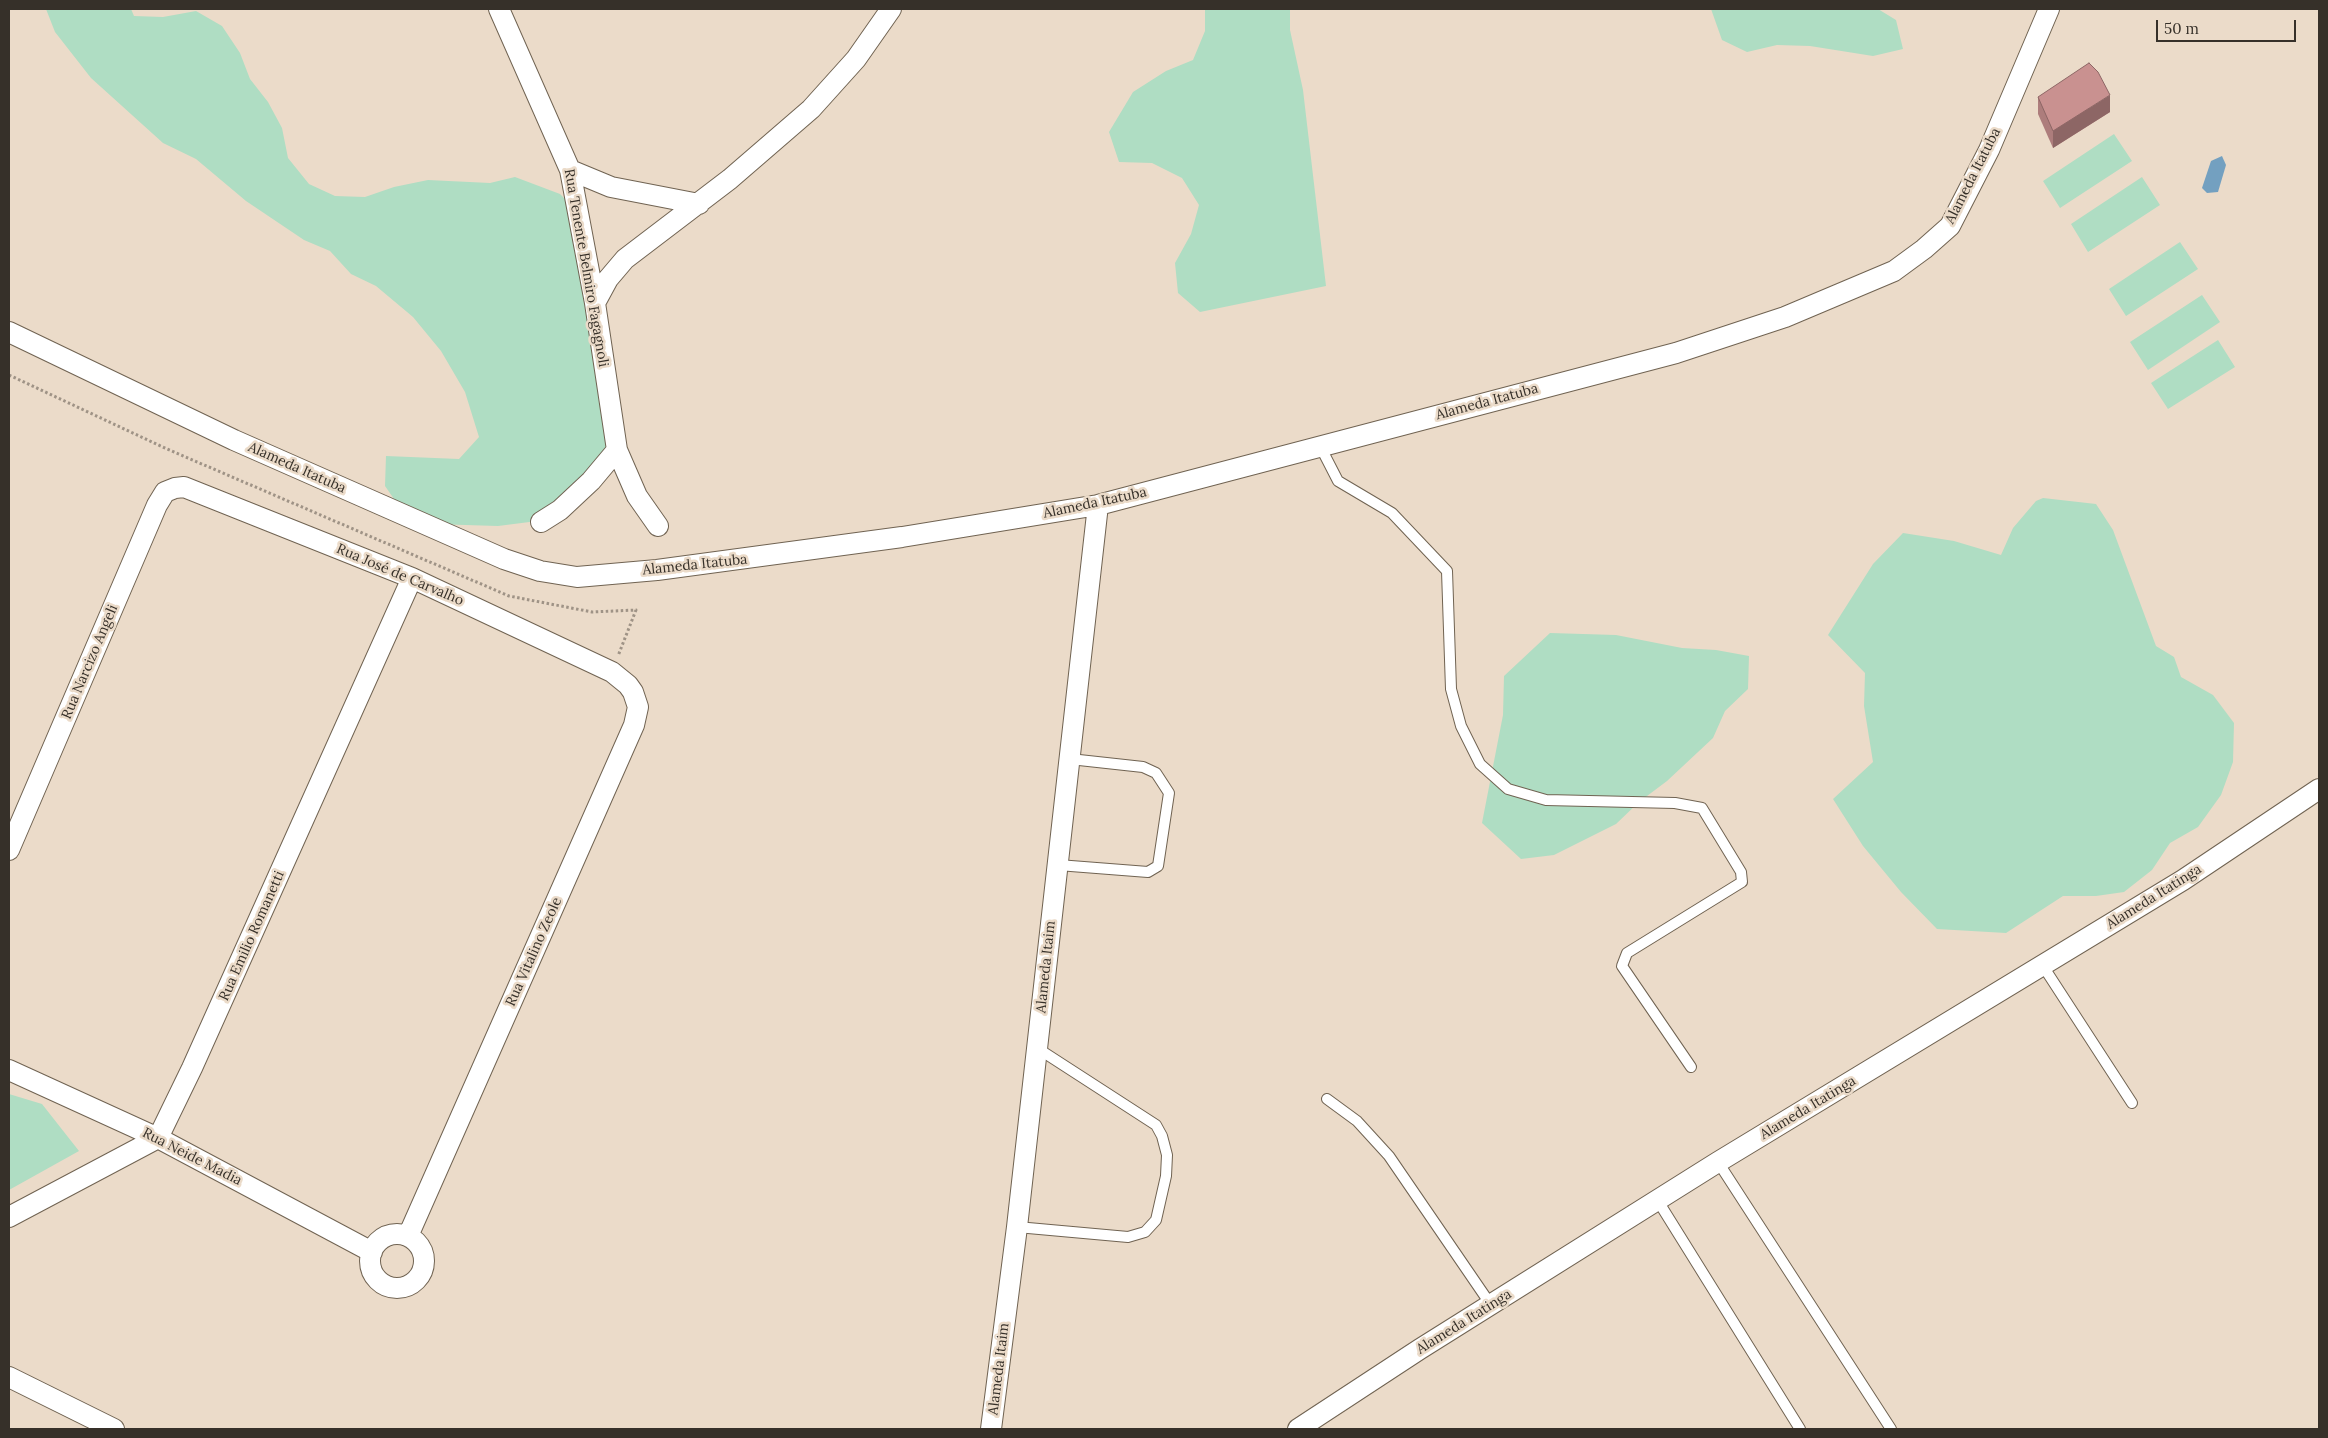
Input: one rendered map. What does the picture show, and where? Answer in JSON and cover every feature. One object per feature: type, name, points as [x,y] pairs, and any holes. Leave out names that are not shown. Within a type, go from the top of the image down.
[{"type":"street","name":"Rua Tenente Belmiro Fagagnoli","points":[[498,9],[570,170],[595,303],[617,450],[637,496],[658,526]]},
{"type":"street","points":[[595,303],[608,279],[625,259],[675,219],[699,204],[764,152],[811,109],[856,59],[891,9]]},
{"type":"street","name":"Alameda Itatuba","points":[[9,332],[234,440],[504,558],[540,571],[577,577],[657,570],[796,553],[1098,505],[1676,353],[1785,317],[1894,271],[1924,250],[1950,226],[1989,150],[2049,9]]},
{"type":"street","points":[[570,170],[611,187],[699,204]]},
{"type":"street","points":[[541,522],[560,510],[591,481],[617,450]]},
{"type":"street","name":"Rua José de Carvalho","points":[[184,487],[412,578],[612,672]]},
{"type":"street","name":"Rua Narcizo Angeli","points":[[9,850],[157,505],[166,492],[184,487]]},
{"type":"street","name":"Alameda Itaim","points":[[991,1429],[1017,1227],[1098,505]]},
{"type":"street","name":"Rua Emilio Romanetti","points":[[158,1138],[192,1068],[412,578]]},
{"type":"street","name":"Rua Vitalino Zeole","points":[[408,1236],[634,725],[638,707],[633,692],[628,685],[612,672]]},
{"type":"street","name":"Alameda Itatinga","points":[[1298,1429],[1718,1162],[2184,880],[2319,789]]},
{"type":"street","name":"Rua Neide Madia","points":[[9,1070],[158,1138],[372,1252]]},
{"type":"street","points":[[9,1217],[158,1138]]},
{"type":"street","points":[[391,1234],[408,1236],[421,1248],[424,1257],[421,1274],[408,1286],[399,1288],[382,1284],[372,1270],[372,1252],[382,1238],[391,1234]]},
{"type":"street","points":[[9,1377],[114,1429]]},
{"type":"lane","points":[[1320,446],[1338,481],[1392,513],[1447,571],[1451,689],[1461,726],[1480,764],[1508,789],[1546,800],[1676,803],[1702,808],[1741,872],[1742,882],[1627,953],[1622,966],[1691,1067]]},
{"type":"lane","points":[[1058,865],[1148,872],[1158,866],[1169,793],[1156,773],[1143,767],[1070,759]]},
{"type":"lane","points":[[2043,966],[2132,1103]]},
{"type":"lane","points":[[1017,1227],[1128,1237],[1145,1232],[1156,1220],[1166,1176],[1167,1155],[1162,1136],[1156,1125],[1037,1048]]},
{"type":"lane","points":[[1327,1099],[1357,1120],[1389,1156],[1491,1305]]},
{"type":"lane","points":[[1718,1162],[1892,1429]]},
{"type":"lane","points":[[1658,1200],[1800,1429]]},
{"type":"path","points":[[9,375],[168,449],[509,596],[592,612],[636,610],[612,672]]},
{"type":"green space","points":[[46,9],[131,9],[134,16],[163,17],[196,11],[222,26],[240,53],[250,79],[268,102],[282,128],[288,158],[309,184],[335,196],[365,197],[394,187],[428,180],[490,183],[515,177],[560,194],[582,216],[610,426],[605,457],[553,519],[498,526],[432,524],[403,512],[385,486],[386,456],[459,459],[479,437],[465,392],[441,351],[413,317],[376,286],[351,274],[330,251],[304,240],[246,201],[196,159],[163,143],[91,78],[55,32]]},
{"type":"green space","points":[[1205,9],[1290,9],[1290,30],[1303,90],[1326,286],[1200,312],[1178,293],[1175,263],[1191,234],[1199,205],[1182,178],[1152,163],[1119,162],[1109,132],[1133,92],[1166,71],[1193,60],[1205,31]]},
{"type":"green space","points":[[1711,9],[1878,9],[1896,20],[1903,49],[1873,56],[1810,46],[1777,45],[1747,52],[1722,40]]},
{"type":"green space","points":[[2114,134],[2132,161],[2060,208],[2043,181]]},
{"type":"green space","points":[[2142,177],[2160,205],[2088,252],[2071,224]]},
{"type":"green space","points":[[2180,242],[2198,269],[2126,316],[2109,289]]},
{"type":"green space","points":[[2202,295],[2220,322],[2148,370],[2130,342]]},
{"type":"green space","points":[[2218,340],[2235,367],[2168,409],[2151,383]]},
{"type":"green space","points":[[2043,498],[2096,504],[2113,530],[2156,646],[2174,657],[2181,677],[2213,695],[2234,723],[2233,762],[2221,795],[2198,827],[2170,843],[2152,870],[2124,892],[2096,896],[2063,896],[2006,933],[1937,929],[1901,892],[1863,846],[1833,799],[1873,762],[1864,706],[1865,673],[1828,635],[1873,564],[1903,533],[1954,541],[2001,555],[2013,528],[2036,501]]},
{"type":"green space","points":[[1550,633],[1616,635],[1682,648],[1716,650],[1749,656],[1748,689],[1725,711],[1713,738],[1667,781],[1639,802],[1616,824],[1554,855],[1521,859],[1482,823],[1503,715],[1504,676]]},
{"type":"green space","points":[[9,1094],[42,1104],[79,1151],[9,1190]]},
{"type":"water","points":[[2222,156],[2226,165],[2218,192],[2207,193],[2202,188],[2211,161]]},
{"type":"building","points":[[2089,63],[2098,72],[2110,95],[2053,131],[2038,97]]}]
